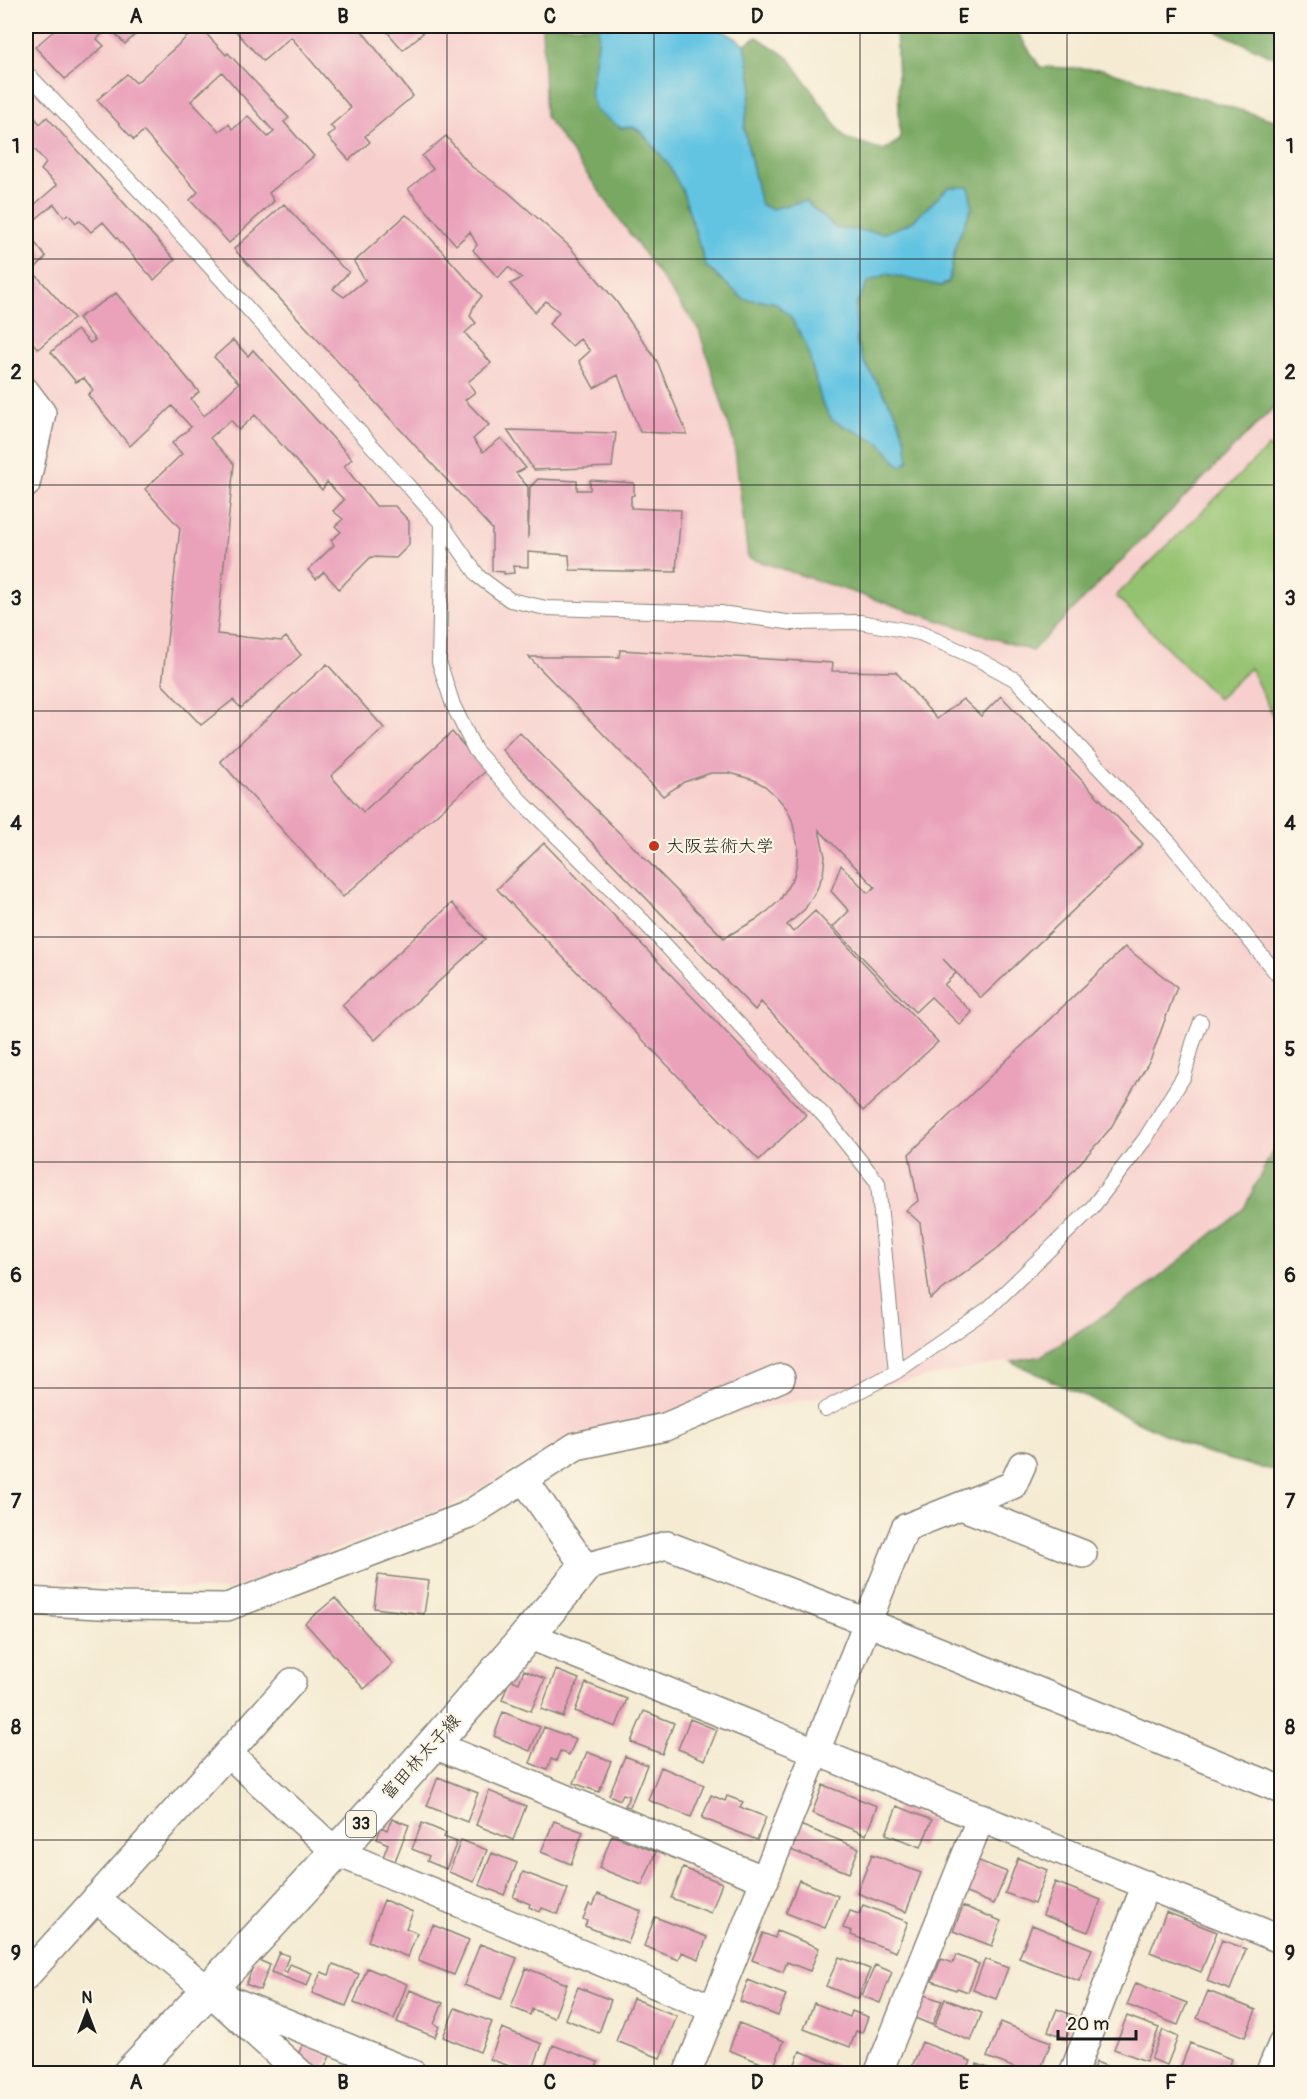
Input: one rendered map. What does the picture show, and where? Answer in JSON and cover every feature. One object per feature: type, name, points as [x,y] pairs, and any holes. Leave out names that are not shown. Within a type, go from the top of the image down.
[{"type":"main road","name":"富田林太子線","points":[[129,2073],[209,1991],[336,1852],[528,1635],[585,1567]]},
{"type":"street","points":[[26,392],[42,413],[26,484]]},
{"type":"street","points":[[26,1601],[118,1606],[227,1607],[466,1516],[576,1446],[665,1427],[781,1378]]},
{"type":"street","points":[[687,2073],[905,1528],[1013,1485],[1022,1465]]},
{"type":"street","points":[[524,1479],[585,1567],[667,1545],[867,1622],[1281,1790]]},
{"type":"street","points":[[961,1506],[1083,1554]]},
{"type":"street","points":[[528,1635],[1281,1940]]},
{"type":"street","points":[[26,1976],[292,1682]]},
{"type":"street","points":[[432,1744],[765,1880]]},
{"type":"street","points":[[228,1753],[336,1852],[712,2008]]},
{"type":"street","points":[[878,2073],[981,1817]]},
{"type":"street","points":[[1073,2073],[1146,1884]]},
{"type":"street","points":[[96,1898],[209,1991],[301,2073]]},
{"type":"street","points":[[209,1991],[413,2073]]},
{"type":"street","points":[[1269,2073],[1281,2044]]},
{"type":"lane","points":[[26,72],[175,228],[442,524],[479,577],[510,600],[546,608],[720,612],[794,623],[860,622],[920,633],[976,658],[1016,680],[1170,843],[1281,980]]},
{"type":"lane","points":[[442,524],[439,662],[453,705],[475,750],[521,801],[644,922],[826,1118],[878,1183],[896,1372]]},
{"type":"lane","points":[[825,1408],[896,1372],[989,1308],[1091,1209],[1145,1139],[1184,1076],[1201,1022]]},
{"type":"shaded area","name":"大阪芸術大学","points":[[26,26],[542,26],[546,117],[699,330],[734,442],[748,558],[1281,336],[1282,1134],[1244,1208],[1146,1288],[1041,1356],[553,1447],[450,1506],[227,1591],[26,1581],[26,525],[56,412],[26,379]]},
{"type":"green space","points":[[542,26],[599,26],[598,43],[633,127],[642,133],[668,164],[683,192],[706,266],[744,299],[774,302],[790,316],[806,344],[822,403],[832,420],[880,443],[901,466],[896,413],[864,362],[857,343],[856,305],[868,282],[887,274],[941,286],[949,282],[956,243],[972,207],[949,187],[912,222],[885,233],[836,228],[805,201],[771,209],[761,205],[744,128],[752,83],[745,44],[757,37],[789,58],[845,138],[884,150],[900,140],[896,26],[1015,26],[1040,67],[1102,69],[1281,122],[1281,400],[1032,651],[748,558],[734,442],[699,330],[546,117]]},
{"type":"green space","points":[[1213,26],[1281,26],[1281,63],[1278,59],[1218,32]]},
{"type":"green space","points":[[1269,446],[1282,459],[1281,733],[1250,668],[1218,699],[1116,596]]},
{"type":"green space","points":[[1281,1134],[1281,1470],[1260,1468],[1202,1452],[1012,1362],[1041,1356],[1146,1288],[1244,1208]]},
{"type":"water","points":[[599,26],[715,26],[745,44],[752,83],[744,128],[761,205],[771,209],[805,201],[836,228],[885,233],[912,222],[949,187],[969,187],[972,207],[956,243],[949,281],[941,286],[887,274],[868,282],[856,305],[857,343],[864,362],[896,413],[906,441],[909,460],[901,467],[880,443],[832,420],[822,403],[806,344],[790,316],[774,302],[744,299],[706,266],[683,192],[668,164],[642,132],[633,127],[621,128],[596,111],[590,93]]},
{"type":"building","points":[[53,26],[145,26],[125,44],[109,27],[97,39],[104,46],[65,79],[35,47],[56,29]]},
{"type":"building","points":[[199,26],[226,55],[228,53],[289,118],[284,122],[314,156],[269,193],[274,201],[229,243],[190,200],[198,192],[143,131],[134,140],[97,100],[127,74],[136,83]],"holes":[[[222,72],[274,132],[268,137],[248,116],[234,128],[232,129],[229,124],[219,131],[191,101]]]},
{"type":"building","points":[[231,26],[358,26],[413,96],[365,136],[370,142],[349,160],[328,137],[335,130],[330,126],[351,108],[291,37],[263,61]]},
{"type":"building","points":[[382,26],[417,26],[423,33],[403,50]]},
{"type":"building","points":[[26,107],[40,124],[47,117],[175,260],[154,280],[103,222],[91,232],[79,220],[76,223],[68,214],[64,217],[54,204],[26,227],[26,212],[57,185],[41,170],[46,163],[26,139]]},
{"type":"building","points":[[446,136],[472,167],[508,192],[568,245],[616,301],[657,361],[687,434],[640,432],[618,375],[594,388],[579,361],[590,351],[580,339],[572,346],[549,324],[559,312],[546,301],[535,312],[510,284],[522,278],[508,267],[498,278],[473,250],[477,245],[470,232],[456,245],[408,189],[433,169],[422,156]]},
{"type":"building","points":[[284,204],[349,272],[333,289],[344,297],[365,280],[354,262],[406,215],[417,223],[482,296],[470,316],[476,323],[465,333],[491,363],[468,382],[475,392],[465,400],[489,425],[473,439],[483,452],[501,438],[526,468],[516,473],[528,487],[528,539],[530,487],[538,479],[577,481],[577,490],[590,490],[590,480],[634,483],[631,508],[681,510],[676,572],[570,570],[569,555],[528,552],[528,567],[513,566],[514,573],[504,574],[504,572],[492,571],[492,529],[234,249]]},
{"type":"building","points":[[26,231],[46,257],[26,278]]},
{"type":"building","points":[[37,276],[74,318],[38,349],[26,335],[26,287]]},
{"type":"building","points":[[116,293],[199,392],[191,399],[204,416],[239,383],[214,357],[233,340],[248,356],[253,350],[352,459],[344,466],[376,506],[395,506],[409,521],[409,545],[396,558],[371,557],[339,589],[324,572],[316,579],[308,570],[334,545],[331,540],[341,532],[335,526],[343,519],[333,511],[344,500],[327,482],[322,490],[255,415],[239,430],[231,420],[210,438],[234,464],[217,634],[281,641],[286,637],[301,655],[241,708],[233,700],[201,725],[162,684],[180,528],[145,489],[182,454],[172,443],[191,427],[172,406],[130,446],[88,395],[93,390],[84,378],[76,382],[51,352],[77,330],[90,343],[95,340],[78,318]]},
{"type":"building","points":[[507,430],[616,433],[612,467],[534,470]]},
{"type":"building","points":[[620,650],[833,663],[832,671],[896,672],[937,719],[963,699],[981,716],[1001,696],[1143,844],[981,998],[943,959],[956,973],[944,985],[972,1012],[960,1025],[931,997],[915,1012],[833,927],[849,911],[831,891],[841,865],[868,893],[875,887],[819,830],[825,856],[823,874],[805,909],[787,925],[793,932],[815,911],[938,1042],[863,1111],[761,1002],[755,1010],[502,750],[519,732],[724,938],[769,910],[780,900],[794,876],[797,862],[798,847],[792,820],[787,809],[777,797],[754,780],[730,773],[711,773],[684,782],[663,796],[529,657],[619,657]]},
{"type":"building","points":[[327,664],[384,728],[331,776],[363,812],[452,732],[486,771],[343,897],[220,761]]},
{"type":"building","points":[[544,843],[806,1115],[759,1160],[497,889]]},
{"type":"building","points":[[452,903],[485,939],[375,1040],[342,1005]]},
{"type":"building","points":[[1125,947],[1177,987],[1151,1058],[1110,1129],[1050,1197],[998,1248],[930,1299],[920,1223],[906,1210],[918,1201],[909,1154]]},
{"type":"building","points":[[378,1575],[429,1581],[424,1614],[374,1608]]},
{"type":"building","points":[[335,1598],[393,1664],[364,1689],[305,1623]]},
{"type":"building","points":[[524,1670],[545,1679],[531,1711],[502,1700],[510,1679],[519,1683]]},
{"type":"building","points":[[556,1670],[579,1679],[563,1717],[541,1709]]},
{"type":"building","points":[[586,1683],[627,1699],[616,1727],[575,1711]]},
{"type":"building","points":[[644,1711],[674,1723],[662,1754],[631,1742]]},
{"type":"building","points":[[503,1712],[540,1727],[530,1751],[494,1736]]},
{"type":"building","points":[[690,1719],[717,1730],[705,1760],[678,1749]]},
{"type":"building","points":[[544,1727],[576,1739],[569,1755],[560,1751],[556,1761],[551,1759],[547,1770],[530,1763]]},
{"type":"building","points":[[587,1752],[611,1761],[599,1792],[574,1783]]},
{"type":"building","points":[[625,1756],[647,1765],[630,1807],[625,1806],[629,1796],[623,1794],[620,1800],[609,1795]]},
{"type":"building","points":[[661,1767],[704,1785],[691,1817],[648,1800]]},
{"type":"building","points":[[438,1777],[478,1793],[467,1822],[427,1806]]},
{"type":"building","points":[[823,1785],[877,1806],[866,1835],[812,1813]]},
{"type":"building","points":[[489,1791],[526,1806],[513,1840],[476,1825]]},
{"type":"building","points":[[711,1795],[725,1801],[727,1796],[743,1802],[740,1807],[766,1817],[757,1840],[702,1818]]},
{"type":"building","points":[[897,1806],[932,1820],[921,1847],[886,1834]]},
{"type":"building","points":[[392,1819],[409,1825],[395,1861],[383,1857],[388,1844],[377,1839],[381,1827],[387,1830]]},
{"type":"building","points":[[554,1821],[583,1832],[571,1864],[541,1852]]},
{"type":"building","points":[[422,1823],[446,1833],[444,1837],[457,1842],[446,1869],[427,1861],[429,1856],[412,1849]]},
{"type":"building","points":[[800,1825],[859,1848],[849,1873],[791,1850]]},
{"type":"building","points":[[612,1835],[656,1852],[642,1885],[599,1868]]},
{"type":"building","points":[[461,1840],[487,1850],[474,1882],[449,1872]]},
{"type":"building","points":[[492,1853],[517,1863],[504,1895],[479,1885]]},
{"type":"building","points":[[872,1854],[921,1873],[906,1912],[857,1893]]},
{"type":"building","points":[[1018,1858],[1047,1870],[1034,1904],[1005,1893]]},
{"type":"building","points":[[974,1859],[1007,1872],[994,1904],[961,1891]]},
{"type":"building","points":[[683,1868],[722,1883],[711,1913],[671,1898]]},
{"type":"building","points":[[523,1872],[568,1889],[558,1914],[542,1908],[540,1912],[529,1907],[530,1904],[513,1897]]},
{"type":"building","points":[[799,1880],[838,1896],[825,1928],[786,1913]]},
{"type":"building","points":[[1055,1882],[1101,1900],[1088,1932],[1043,1915]]},
{"type":"building","points":[[598,1894],[641,1911],[628,1943],[585,1926],[587,1921],[583,1919],[589,1904],[593,1906]]},
{"type":"building","points":[[384,1900],[413,1912],[406,1928],[417,1933],[408,1957],[368,1941]]},
{"type":"building","points":[[863,1905],[908,1922],[896,1952],[851,1935],[852,1931],[843,1928],[850,1911],[859,1914]]},
{"type":"building","points":[[963,1906],[1001,1921],[992,1946],[953,1931]]},
{"type":"building","points":[[1166,1912],[1217,1932],[1201,1972],[1150,1952]]},
{"type":"building","points":[[655,1917],[707,1937],[699,1959],[682,1952],[679,1960],[644,1946]]},
{"type":"building","points":[[433,1925],[469,1940],[454,1975],[418,1961]]},
{"type":"building","points":[[1032,1925],[1092,1949],[1079,1981],[1019,1958]]},
{"type":"building","points":[[777,1931],[819,1948],[810,1971],[787,1962],[783,1972],[752,1960],[763,1933],[775,1938]]},
{"type":"building","points":[[1222,1940],[1246,1949],[1230,1990],[1207,1981]]},
{"type":"building","points":[[480,1944],[517,1958],[501,1999],[464,1985]]},
{"type":"building","points":[[279,1952],[289,1956],[283,1971],[287,1972],[290,1964],[312,1973],[307,1986],[271,1972]]},
{"type":"building","points":[[956,1955],[979,1964],[968,1992],[932,1981],[941,1959],[953,1963]]},
{"type":"building","points":[[839,1957],[870,1969],[858,1999],[826,1986]]},
{"type":"building","points":[[256,1959],[270,1965],[260,1990],[246,1984]]},
{"type":"building","points":[[985,1959],[1008,1968],[996,1999],[973,1990]]},
{"type":"building","points":[[333,1964],[359,1974],[346,2006],[312,1993],[321,1972],[329,1975]]},
{"type":"building","points":[[875,1965],[892,1972],[880,2003],[862,1996]]},
{"type":"building","points":[[367,1968],[407,1984],[394,2019],[354,2003]]},
{"type":"building","points":[[526,1968],[567,1984],[554,2018],[532,2009],[530,2015],[511,2007]]},
{"type":"building","points":[[748,1980],[786,1995],[778,2016],[740,2001]]},
{"type":"building","points":[[1136,1983],[1187,2003],[1178,2025],[1127,2005]]},
{"type":"building","points":[[578,1987],[611,2000],[599,2033],[565,2019]]},
{"type":"building","points":[[410,1990],[443,2003],[434,2024],[439,2026],[435,2037],[397,2022]]},
{"type":"building","points":[[1208,1991],[1256,2010],[1245,2037],[1197,2018]]},
{"type":"building","points":[[924,1995],[942,2001],[932,2025],[915,2018]]},
{"type":"building","points":[[633,1998],[677,2016],[660,2058],[616,2041]]},
{"type":"building","points":[[945,1999],[982,2013],[971,2041],[934,2026]]},
{"type":"building","points":[[814,2003],[850,2017],[852,2011],[868,2017],[862,2033],[856,2031],[850,2047],[804,2029]]},
{"type":"building","points":[[455,2008],[492,2022],[480,2052],[443,2037]]},
{"type":"building","points":[[1057,2009],[1075,2016],[1066,2038],[1048,2031]]},
{"type":"building","points":[[1127,2016],[1159,2028],[1146,2061],[1114,2049]]},
{"type":"building","points":[[1001,2022],[1051,2042],[1039,2074],[1030,2074],[987,2057]]},
{"type":"building","points":[[739,2023],[784,2041],[773,2068],[729,2050]]},
{"type":"building","points":[[502,2028],[542,2044],[531,2074],[490,2059]]},
{"type":"building","points":[[1163,2030],[1178,2037],[1167,2065],[1151,2059]]},
{"type":"building","points":[[922,2042],[971,2061],[966,2074],[909,2074]]},
{"type":"building","points":[[1190,2043],[1231,2059],[1226,2074],[1178,2074]]},
{"type":"building","points":[[303,2044],[330,2056],[322,2073],[295,2061]]},
{"type":"building","points":[[553,2045],[598,2062],[594,2074],[542,2074]]},
{"type":"building","points":[[800,2051],[847,2070],[846,2074],[791,2074]]},
{"type":"building","points":[[1096,2062],[1124,2073],[1124,2074],[1091,2074]]},
{"type":"building","points":[[977,2064],[1002,2073],[1002,2074],[974,2074]]},
{"type":"building","points":[[710,2067],[726,2073],[726,2074],[707,2074]]},
{"type":"place","name":"大阪芸術大学","points":[[654,846]]}]
